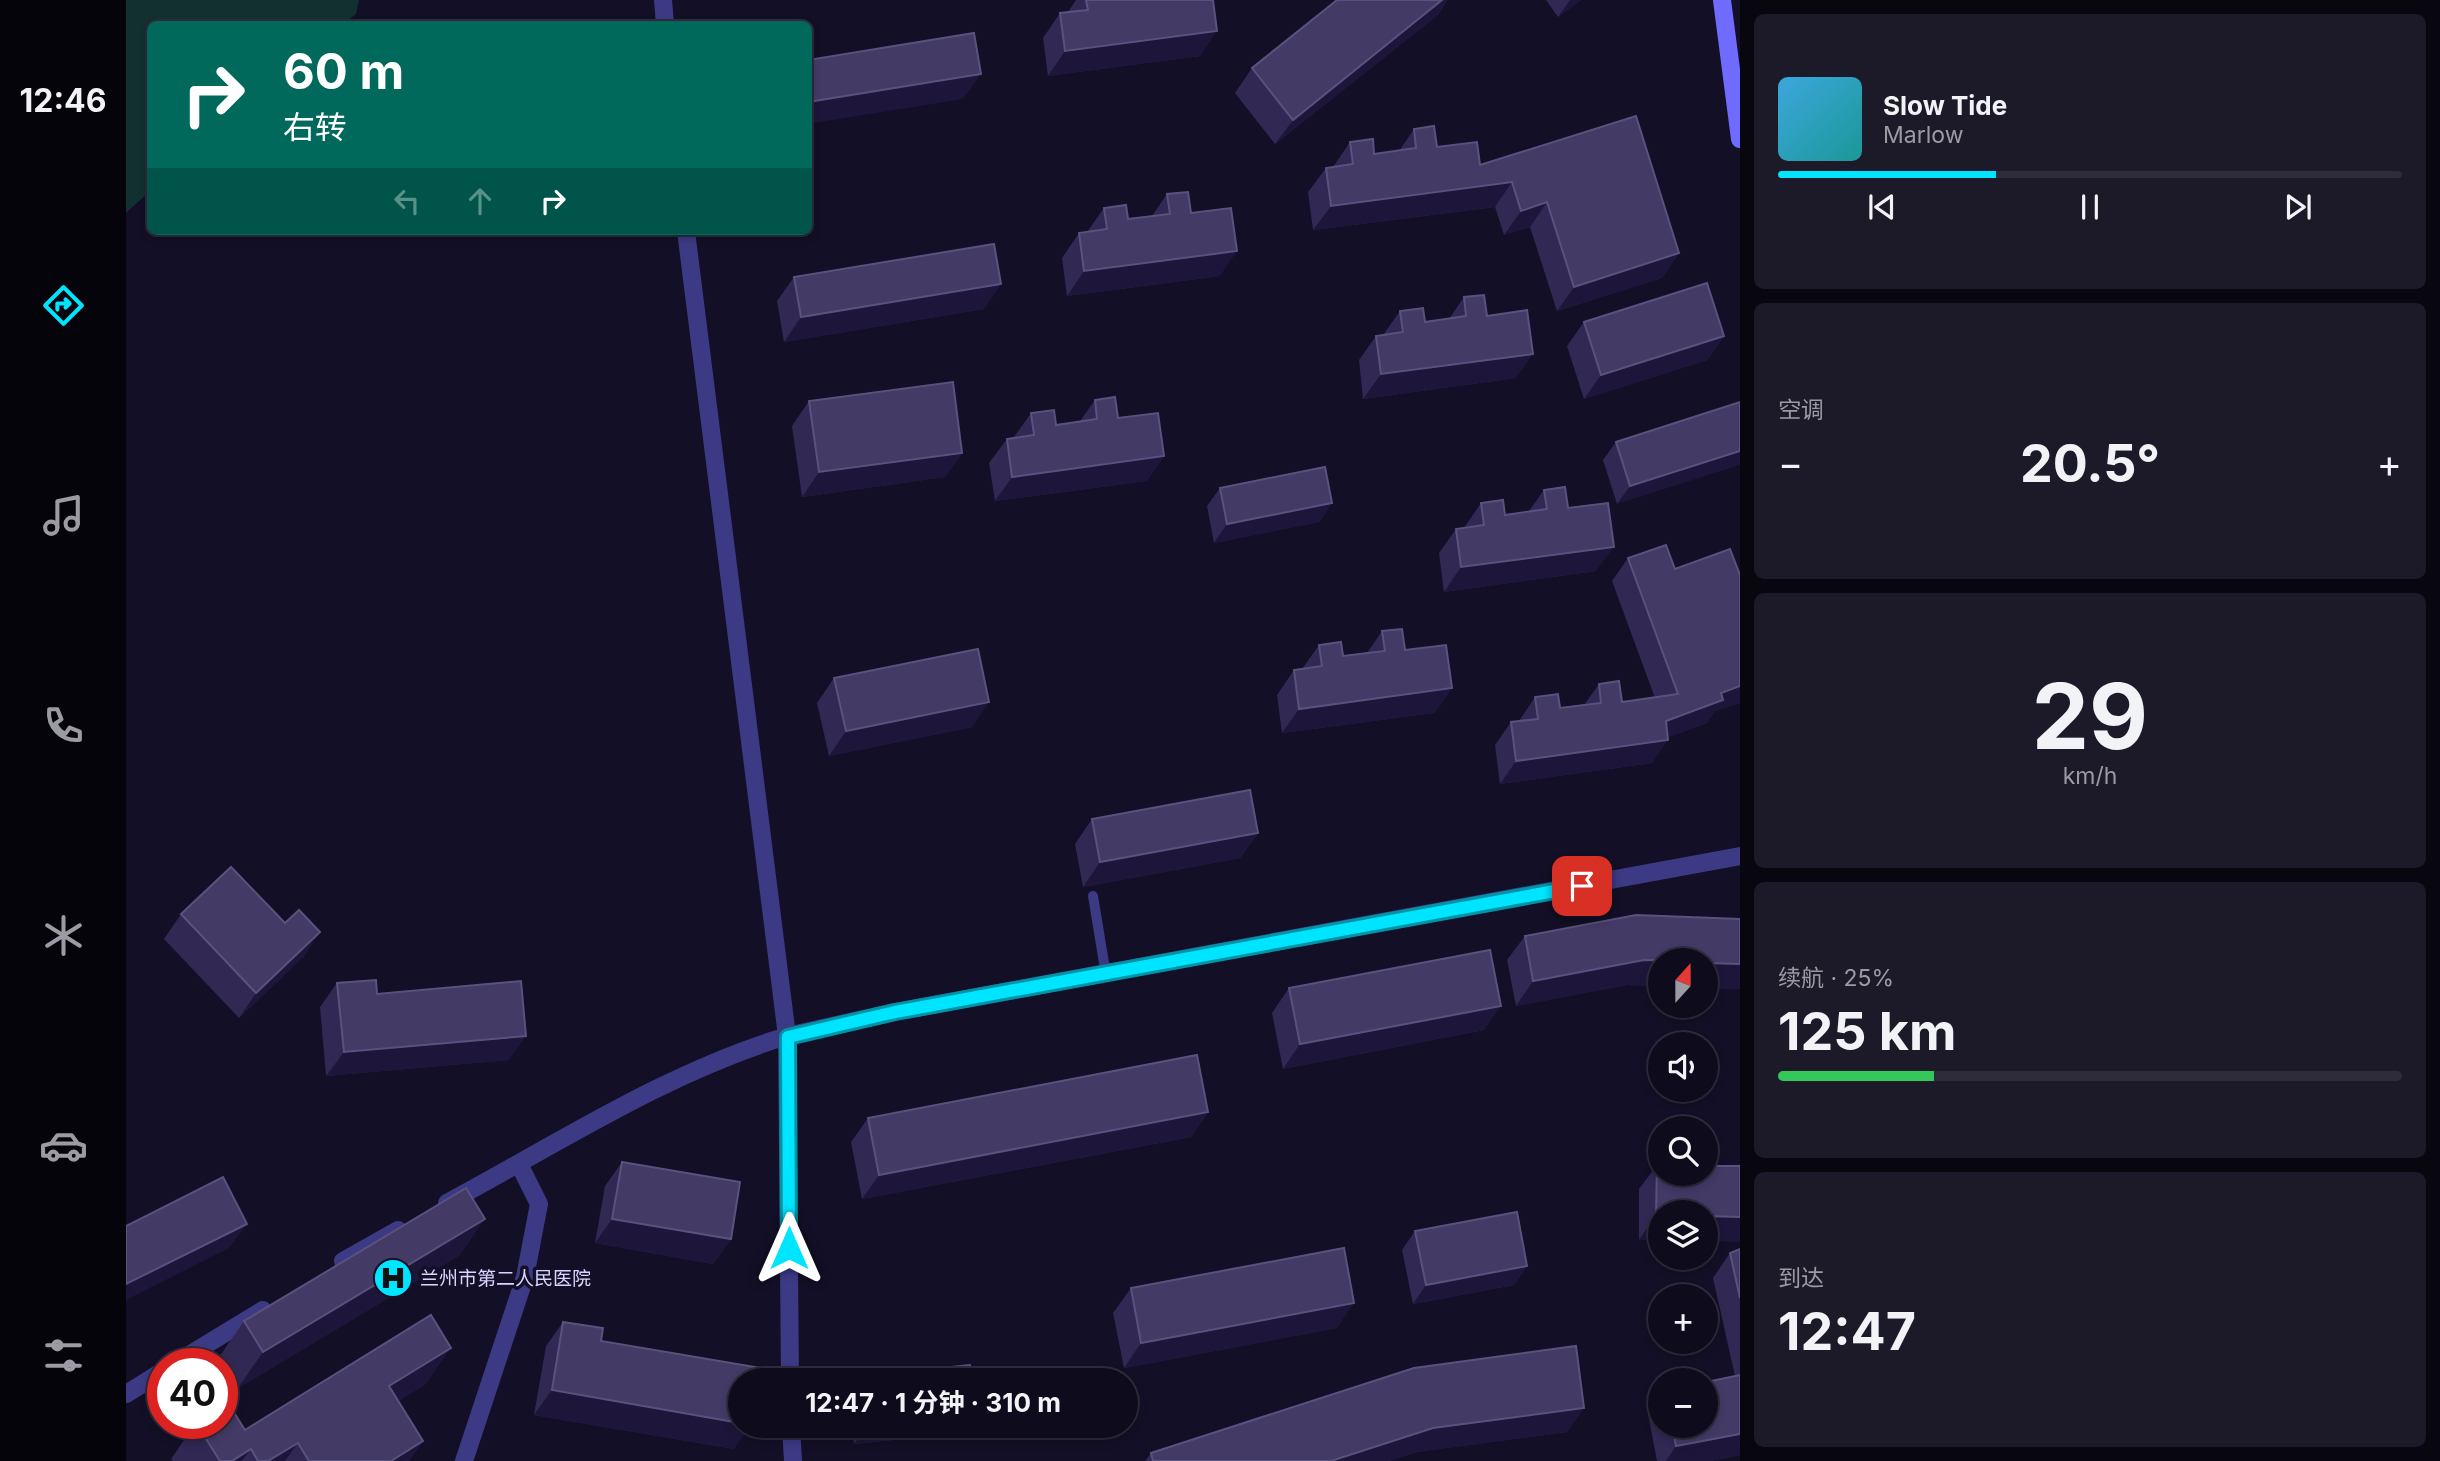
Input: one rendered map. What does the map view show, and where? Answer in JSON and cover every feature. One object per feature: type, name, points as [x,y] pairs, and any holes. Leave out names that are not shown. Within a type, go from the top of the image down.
[{"type":"main road","points":[[1722,0],[1740,139]]},
{"type":"street","points":[[663,0],[665,21]]},
{"type":"street","points":[[687,235],[788,1037],[790,1368]]},
{"type":"street","points":[[436,1209],[620,1108],[748,1048],[788,1037],[895,1012],[1740,856]]},
{"type":"street","points":[[464,1461],[525,1277],[539,1204],[519,1164]]},
{"type":"street","points":[[330,1270],[413,1222]]},
{"type":"street","points":[[200,1348],[282,1298]]},
{"type":"street","points":[[126,1394],[147,1381]]},
{"type":"street","points":[[792,1438],[793,1461]]},
{"type":"lane","points":[[1093,896],[1106,975]]},
{"type":"green space","points":[[126,0],[359,0],[356,14],[347,21],[147,21],[147,194],[126,213]]},
{"type":"building","points":[[1086,0],[1213,0],[1217,31],[1065,51],[1060,13],[1088,10]]},
{"type":"building","points":[[1337,0],[1442,0],[1293,120],[1252,68]]},
{"type":"building","points":[[974,33],[981,74],[812,101],[812,59]]},
{"type":"building","points":[[1636,116],[1679,253],[1574,287],[1547,202],[1521,211],[1512,182],[1331,206],[1326,168],[1353,164],[1350,142],[1373,139],[1374,154],[1416,148],[1414,129],[1434,126],[1437,147],[1477,142],[1480,165]]},
{"type":"building","points":[[1188,192],[1191,213],[1231,208],[1237,251],[1084,271],[1079,233],[1107,229],[1104,208],[1126,205],[1128,219],[1170,214],[1167,194]]},
{"type":"building","points":[[994,244],[1001,284],[801,317],[794,277]]},
{"type":"building","points":[[1707,283],[1724,336],[1601,375],[1584,322]]},
{"type":"building","points":[[1484,295],[1487,316],[1527,310],[1533,354],[1381,374],[1376,336],[1403,332],[1400,311],[1423,308],[1425,322],[1466,316],[1464,297]]},
{"type":"building","points":[[953,382],[962,453],[819,472],[809,401]]},
{"type":"building","points":[[1115,397],[1118,418],[1158,413],[1164,456],[1012,477],[1007,439],[1034,435],[1031,413],[1054,410],[1056,425],[1097,419],[1095,400]]},
{"type":"building","points":[[1740,402],[1740,451],[1630,486],[1616,442]]},
{"type":"building","points":[[1325,467],[1332,503],[1227,524],[1220,488]]},
{"type":"building","points":[[1565,487],[1568,508],[1608,503],[1614,547],[1461,567],[1456,529],[1484,525],[1481,503],[1503,500],[1505,515],[1547,509],[1544,490]]},
{"type":"building","points":[[1666,545],[1675,569],[1730,549],[1740,575],[1740,686],[1721,693],[1723,700],[1666,721],[1668,740],[1516,761],[1511,722],[1538,719],[1535,697],[1558,694],[1560,708],[1601,703],[1599,684],[1619,681],[1622,702],[1678,694],[1628,558]]},
{"type":"building","points":[[1402,629],[1405,650],[1446,645],[1452,688],[1299,709],[1294,670],[1322,666],[1319,645],[1341,642],[1343,656],[1385,651],[1382,631]]},
{"type":"building","points":[[978,649],[989,702],[846,731],[834,678]]},
{"type":"building","points":[[1250,790],[1258,833],[1100,862],[1092,819]]},
{"type":"building","points":[[231,867],[285,923],[299,910],[320,932],[256,993],[181,914]]},
{"type":"building","points":[[1636,915],[1740,919],[1740,964],[1718,963],[1718,948],[1648,948],[1648,960],[1533,981],[1525,936]]},
{"type":"building","points":[[1490,950],[1501,1006],[1300,1044],[1289,988]]},
{"type":"building","points":[[376,980],[377,994],[521,981],[526,1036],[344,1052],[337,983]]},
{"type":"building","points":[[1197,1055],[1208,1112],[879,1175],[868,1118]]},
{"type":"building","points":[[622,1162],[740,1182],[731,1239],[612,1219]]},
{"type":"building","points":[[1718,1166],[1740,1166],[1740,1217],[1718,1216],[1718,1200],[1656,1200],[1657,1186],[1718,1186]]},
{"type":"building","points":[[223,1177],[247,1224],[126,1284],[126,1226]]},
{"type":"building","points":[[466,1188],[485,1219],[263,1352],[244,1321]]},
{"type":"building","points":[[1517,1212],[1527,1266],[1426,1285],[1415,1231]]},
{"type":"building","points":[[1344,1248],[1354,1303],[1141,1343],[1131,1288]]},
{"type":"building","points":[[1740,1249],[1740,1298],[1730,1253]]},
{"type":"building","points":[[431,1315],[451,1348],[389,1386],[423,1441],[391,1461],[309,1461],[298,1443],[268,1461],[258,1461],[251,1449],[232,1461],[220,1461],[206,1439],[238,1439],[238,1419],[245,1430]]},
{"type":"building","points":[[563,1322],[603,1328],[601,1341],[761,1368],[728,1368],[728,1421],[552,1390]]},
{"type":"building","points":[[1576,1346],[1584,1408],[1433,1428],[1331,1461],[1153,1461],[1151,1453],[1414,1368]]},
{"type":"building","points":[[970,1365],[970,1368],[941,1368]]},
{"type":"building","points":[[1740,1375],[1740,1434],[1676,1446],[1674,1438],[1718,1438],[1718,1380]]},
{"type":"place","name":"兰州市第二人民医院","points":[[393,1278]]},
{"type":"route","points":[[789,1248],[788,1037],[895,1012],[1582,886]]}]
